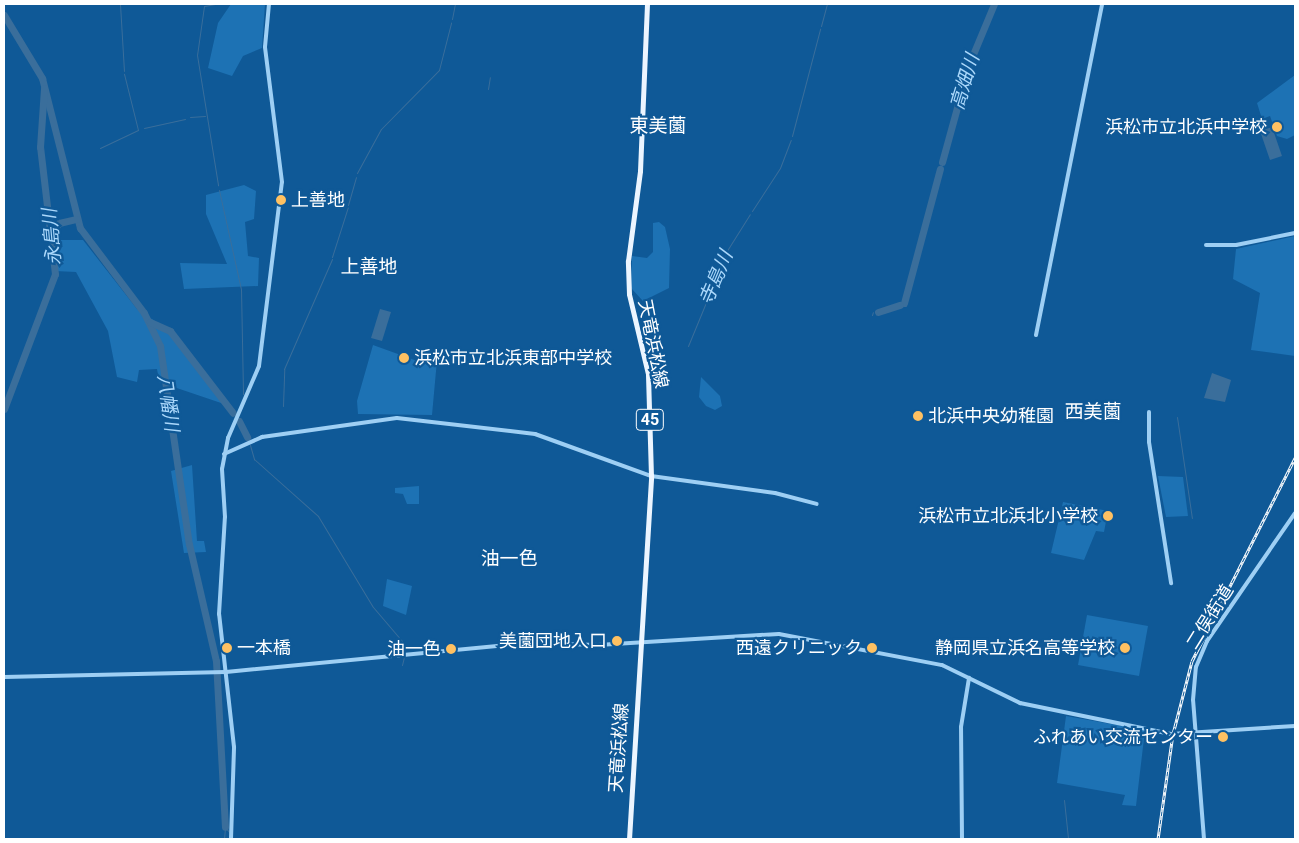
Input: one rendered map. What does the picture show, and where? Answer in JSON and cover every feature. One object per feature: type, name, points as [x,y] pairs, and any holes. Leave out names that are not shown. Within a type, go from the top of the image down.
[{"type":"main road","name":"天竜浜松線","points":[[629,839],[651,476],[648,374],[629,294],[628,261],[640,171],[647,4]]},
{"type":"street","points":[[231,836],[235,760],[219,614],[224,454],[259,366],[282,182],[265,47],[269,4]]},
{"type":"street","points":[[1036,335],[1102,4]]},
{"type":"street","points":[[1206,245],[1236,245],[1295,233]]},
{"type":"street","points":[[1149,412],[1149,442],[1171,583]]},
{"type":"street","points":[[224,454],[249,443],[345,422],[397,418],[535,434],[651,476],[775,493],[818,504]]},
{"type":"street","name":"二俣街道","points":[[1204,839],[1193,682],[1201,654],[1295,513]]},
{"type":"street","points":[[4,678],[224,671],[528,643],[641,643],[800,636],[942,665],[1031,706],[1171,734],[1197,735],[1295,726]]},
{"type":"street","points":[[962,839],[961,727],[969,678]]},
{"type":"shaded area","points":[[231,4],[265,4],[262,48],[243,56],[232,76],[208,68],[218,23]]},
{"type":"shaded area","points":[[1295,75],[1295,135],[1287,139],[1277,136],[1270,116],[1262,119],[1257,103]]},
{"type":"shaded area","points":[[1272,127],[1282,156],[1270,160],[1260,131]]},
{"type":"shaded area","points":[[244,185],[256,191],[254,219],[245,222],[248,256],[259,258],[258,286],[184,289],[180,263],[227,264],[206,214],[206,195]]},
{"type":"shaded area","points":[[659,222],[665,227],[670,249],[669,288],[643,301],[631,288],[632,256],[647,258],[653,252],[653,223]]},
{"type":"shaded area","points":[[1295,236],[1295,356],[1251,350],[1260,293],[1233,279],[1236,249]]},
{"type":"shaded area","points":[[58,240],[83,240],[137,309],[168,330],[224,404],[159,382],[157,369],[139,370],[137,382],[117,377],[108,331],[76,272],[55,271]]},
{"type":"shaded area","points":[[380,309],[391,312],[382,341],[371,338]]},
{"type":"shaded area","points":[[373,345],[420,362],[437,360],[432,415],[358,414],[357,401]]},
{"type":"shaded area","points":[[1212,373],[1231,380],[1225,402],[1204,398]]},
{"type":"shaded area","points":[[701,377],[720,396],[722,406],[715,410],[706,406],[699,397]]},
{"type":"shaded area","points":[[192,465],[197,541],[204,541],[206,552],[184,553],[171,471]]},
{"type":"shaded area","points":[[1158,476],[1183,477],[1188,516],[1166,517]]},
{"type":"shaded area","points":[[419,486],[419,504],[407,504],[403,494],[395,493],[395,488]]},
{"type":"shaded area","points":[[1063,502],[1108,511],[1104,532],[1096,531],[1084,560],[1051,553]]},
{"type":"shaded area","points":[[387,579],[412,586],[406,615],[383,606]]},
{"type":"shaded area","points":[[1087,615],[1148,626],[1139,676],[1078,665]]},
{"type":"shaded area","points":[[1066,716],[1145,730],[1136,806],[1122,805],[1125,795],[1057,783]]},
{"type":"waterway","points":[[120,4],[124,71]]},
{"type":"waterway","points":[[215,4],[204,6],[197,55],[218,185]]},
{"type":"waterway","points":[[452,19],[455,4]]},
{"type":"waterway","name":"寺島川","points":[[821,26],[827,4]]},
{"type":"waterway","name":"高畑川","points":[[942,162],[969,64],[994,4]]},
{"type":"waterway","name":"八幡川","points":[[4,15],[42,78],[80,228],[144,313],[160,346],[189,544],[216,661],[225,827]]},
{"type":"waterway","points":[[357,173],[381,129],[439,70],[451,23]]},
{"type":"waterway","name":"寺島川","points":[[792,136],[820,29]]},
{"type":"waterway","points":[[100,148],[138,130],[124,74]]},
{"type":"waterway","points":[[488,89],[490,77]]},
{"type":"waterway","name":"永島川","points":[[4,409],[55,274],[40,147],[44,88]]},
{"type":"waterway","points":[[190,117],[205,116]]},
{"type":"waterway","points":[[144,128],[185,119]]},
{"type":"waterway","name":"寺島川","points":[[752,211],[780,168],[791,140]]},
{"type":"waterway","name":"高畑川","points":[[904,303],[940,169]]},
{"type":"waterway","points":[[348,205],[356,177]]},
{"type":"waterway","points":[[219,190],[241,289],[243,394]]},
{"type":"waterway","points":[[332,257],[348,207]]},
{"type":"waterway","name":"寺島川","points":[[688,346],[728,249],[750,214]]},
{"type":"waterway","points":[[53,231],[59,223],[77,219]]},
{"type":"waterway","points":[[283,406],[284,369],[332,259]]},
{"type":"waterway","name":"高畑川","points":[[878,312],[900,305]]},
{"type":"waterway","points":[[150,322],[170,331],[233,413]]},
{"type":"waterway","points":[[1177,417],[1192,518]]},
{"type":"waterway","points":[[239,421],[247,437]]},
{"type":"waterway","points":[[247,437],[248,441]]},
{"type":"waterway","points":[[250,445],[254,459],[318,516],[373,607],[402,641]]},
{"type":"waterway","points":[[402,665],[404,657]]},
{"type":"waterway","points":[[1064,800],[1068,839]]},
{"type":"waterway","name":"八幡川","points":[[224,839],[225,827],[230,833]]},
{"type":"railway","points":[[1158,839],[1173,734],[1192,661],[1295,458]]},
{"type":"place","name":"浜松市立北浜中学校","points":[[1277,127]]},
{"type":"place","name":"上善地","points":[[281,200]]},
{"type":"place","name":"浜松市立北浜東部中学校","points":[[404,358]]},
{"type":"place","name":"北浜中央幼稚園","points":[[918,416]]},
{"type":"place","name":"浜松市立北浜北小学校","points":[[1108,516]]},
{"type":"place","name":"美薗団地入口","points":[[617,641]]},
{"type":"place","name":"一本橋","points":[[227,648]]},
{"type":"place","name":"西遠クリニック","points":[[872,648]]},
{"type":"place","name":"静岡県立浜名高等学校","points":[[1125,648]]},
{"type":"place","name":"油一色","points":[[451,649]]},
{"type":"place","name":"ふれあい交流センター","points":[[1223,737]]},
{"type":"district","name":"東美薗","points":[[658,126]]},
{"type":"district","name":"上善地","points":[[369,267]]},
{"type":"district","name":"西美薗","points":[[1093,412]]},
{"type":"district","name":"油一色","points":[[509,559]]}]
